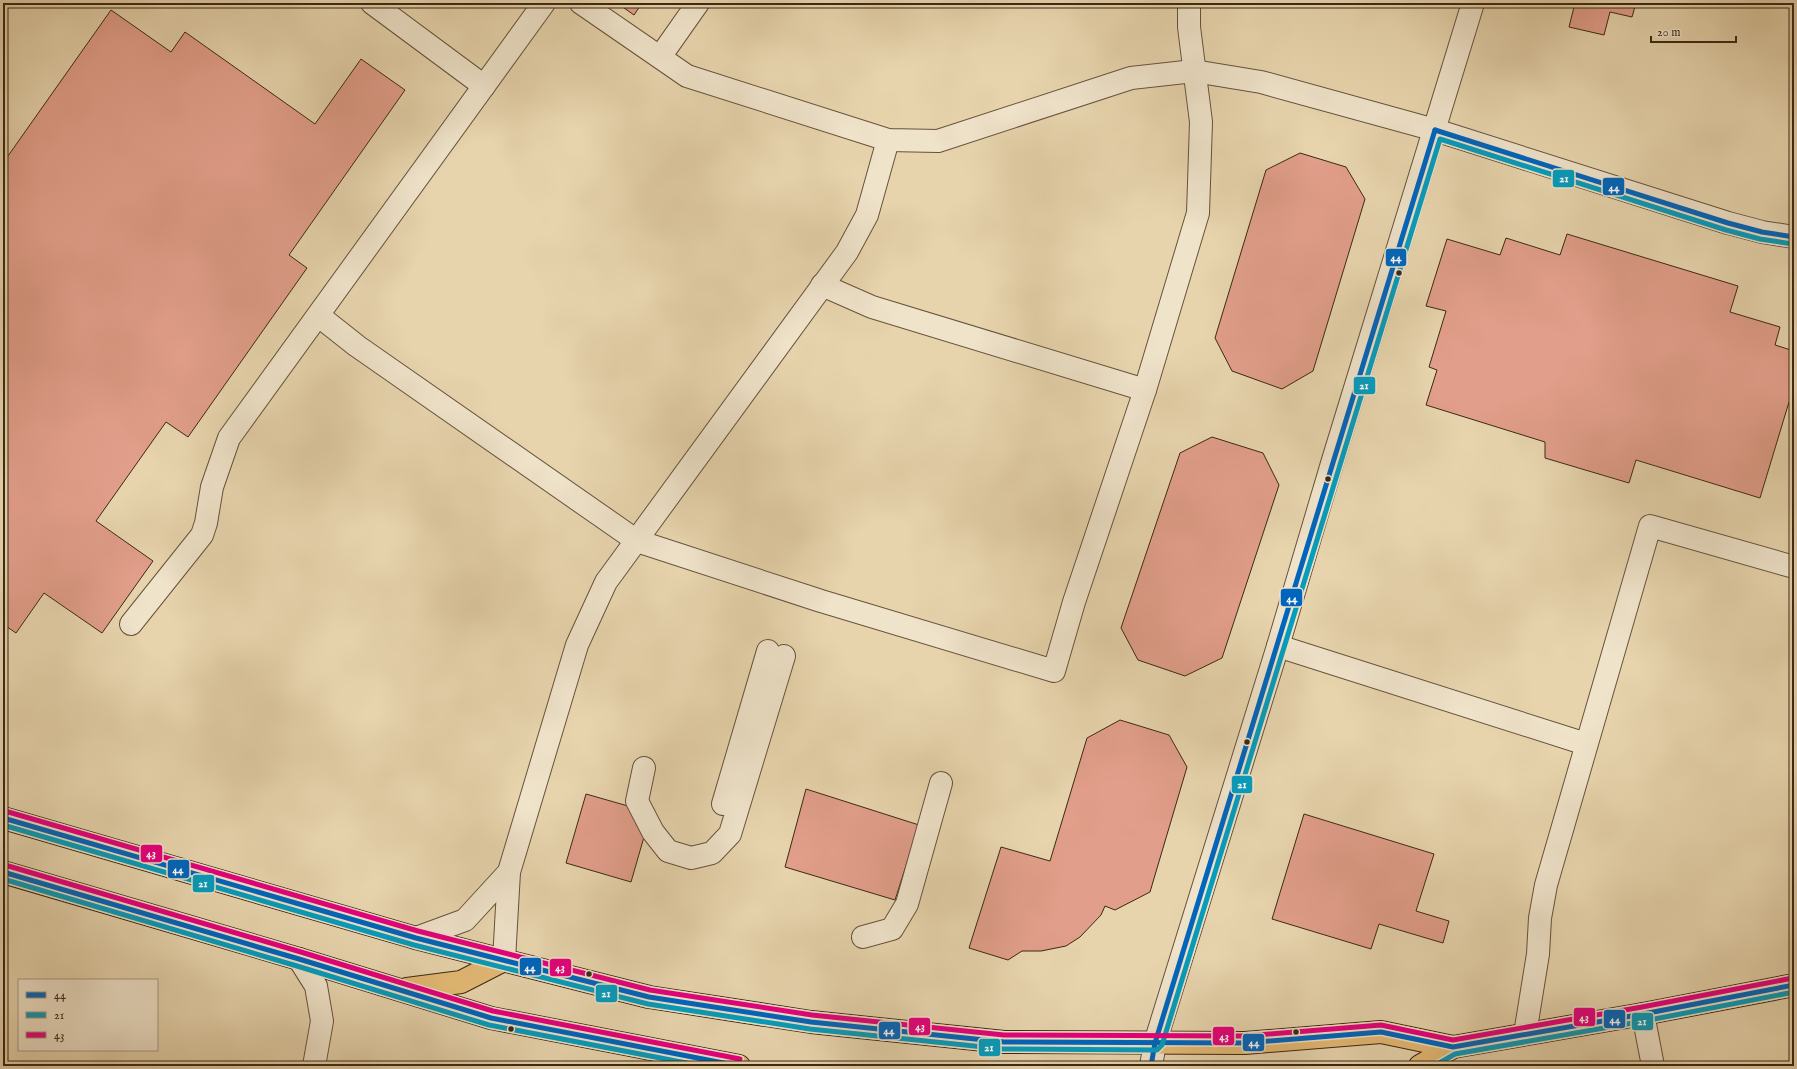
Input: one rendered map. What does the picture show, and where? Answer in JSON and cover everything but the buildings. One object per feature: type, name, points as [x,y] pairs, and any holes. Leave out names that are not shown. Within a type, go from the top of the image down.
[{"type":"main road","points":[[3,818],[416,938],[649,997],[811,1022],[1004,1042],[1245,1043],[1382,1032],[1453,1046],[1643,1014],[1794,985]]},
{"type":"main road","points":[[3,872],[299,959],[491,1018],[729,1066]]},
{"type":"main road","points":[[400,990],[461,982],[504,960]]},
{"type":"main road","points":[[1420,1066],[1453,1046]]},
{"type":"street","points":[[372,3],[484,86]]},
{"type":"street","points":[[131,624],[202,536],[206,523],[212,487],[228,438],[319,316],[544,3]]},
{"type":"street","points":[[582,3],[687,76],[888,140],[938,141],[1131,78],[1194,71],[1262,82],[1435,130],[1728,223],[1762,232],[1794,237]]},
{"type":"street","points":[[660,57],[698,3]]},
{"type":"street","points":[[319,316],[357,346],[637,541],[821,601],[1054,671],[1074,602],[1145,390],[1198,213],[1201,122],[1189,27],[1189,3]]},
{"type":"street","points":[[1151,1066],[1155,1043],[1278,646],[1333,460],[1473,3]]},
{"type":"street","points":[[504,960],[510,872],[577,644],[606,582],[847,252],[867,216],[888,140]]},
{"type":"street","points":[[822,285],[872,306],[1145,390]]},
{"type":"street","points":[[1525,1034],[1538,954],[1540,918],[1546,885],[1650,526],[1794,566]]},
{"type":"street","points":[[1278,646],[1586,744]]},
{"type":"street","points":[[644,768],[637,801],[653,832],[668,851],[691,858],[712,853],[730,834],[776,654]]},
{"type":"street","points":[[863,938],[892,929],[907,904],[941,783]]},
{"type":"street","points":[[416,938],[465,920],[510,872]]},
{"type":"street","points":[[299,959],[316,986],[322,1021],[314,1066]]},
{"type":"street","points":[[1643,1014],[1653,1066]]},
{"type":"transit line","name":"44","points":[[1435,130],[1728,223],[1762,232],[1794,237]]},
{"type":"transit line","name":"44","points":[[1151,1066],[1155,1043],[1435,130]]},
{"type":"transit line","name":"21","points":[[3,825],[414,945],[648,1004],[810,1029],[1003,1049],[1157,1050],[1162,1045],[1440,139],[1726,230],[1760,239],[1793,244]]},
{"type":"transit line","name":"43","points":[[5,811],[418,931],[650,990],[812,1015],[1004,1035],[1245,1036],[1381,1025],[1453,1040],[1642,1007],[1793,978]]},
{"type":"transit line","name":"44","points":[[3,818],[416,938],[649,997],[811,1022],[1004,1042],[1245,1043],[1381,1032],[1453,1047],[1643,1014],[1794,985]]},
{"type":"transit line","name":"43","points":[[5,865],[301,952],[493,1011],[740,1059]]},
{"type":"transit line","name":"44","points":[[3,872],[299,959],[491,1018],[739,1066]]},
{"type":"transit line","name":"21","points":[[3,879],[297,966],[489,1025],[702,1066]]},
{"type":"transit line","name":"21","points":[[1434,1066],[1455,1054],[1644,1021],[1794,992]]}]
